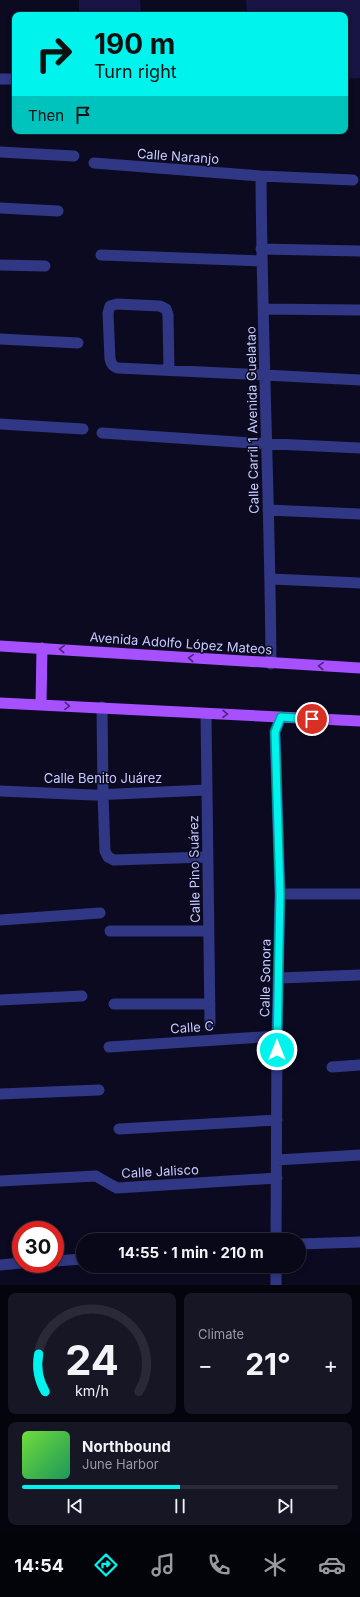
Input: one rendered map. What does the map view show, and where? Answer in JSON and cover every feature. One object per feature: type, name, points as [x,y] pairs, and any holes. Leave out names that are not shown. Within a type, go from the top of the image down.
[{"type":"main road","name":"Avenida Adolfo López Mateos","points":[[0,646],[272,664],[360,668]]},
{"type":"main road","points":[[41,704],[42,648]]},
{"type":"main road","points":[[0,703],[360,721]]},
{"type":"street","points":[[0,78],[12,79]]},
{"type":"street","points":[[0,152],[74,156]]},
{"type":"street","name":"Calle Naranjo","points":[[94,163],[261,176],[353,180]]},
{"type":"street","name":"Calle Carril 1 Avenida Guelatao","points":[[261,176],[261,261],[272,664]]},
{"type":"street","points":[[0,208],[58,211]]},
{"type":"street","points":[[261,249],[360,251]]},
{"type":"street","points":[[101,255],[261,261]]},
{"type":"street","points":[[0,265],[45,266]]},
{"type":"street","points":[[169,370],[168,315],[166,309],[160,306],[117,304],[110,306],[108,313],[110,360],[112,365],[118,368],[360,380]]},
{"type":"street","points":[[263,309],[360,310]]},
{"type":"street","points":[[0,339],[78,343]]},
{"type":"street","points":[[0,424],[84,429]]},
{"type":"street","points":[[102,433],[266,444],[360,448]]},
{"type":"street","points":[[268,510],[360,514]]},
{"type":"street","points":[[270,579],[360,583]]},
{"type":"street","points":[[102,707],[105,851],[108,857],[114,860],[207,857]]},
{"type":"street","name":"Calle Pino Suárez","points":[[206,714],[210,1023]]},
{"type":"street","name":"Calle Sonora","points":[[276,1233],[277,1036],[280,894],[275,732],[281,717]]},
{"type":"street","name":"Calle Benito Juárez","points":[[0,791],[103,795],[207,790]]},
{"type":"street","points":[[280,894],[360,894]]},
{"type":"street","points":[[0,920],[100,913]]},
{"type":"street","points":[[110,931],[209,932]]},
{"type":"street","points":[[279,978],[360,975]]},
{"type":"street","points":[[0,1000],[82,996]]},
{"type":"street","points":[[114,1004],[210,1004]]},
{"type":"street","name":"Calle C","points":[[109,1047],[277,1036]]},
{"type":"street","points":[[332,1067],[360,1065]]},
{"type":"street","points":[[0,1094],[99,1090]]},
{"type":"street","points":[[119,1129],[277,1120]]},
{"type":"street","points":[[277,1160],[360,1155]]},
{"type":"street","name":"Calle Jalisco","points":[[0,1181],[96,1176],[103,1181],[109,1182],[117,1188],[277,1178]]},
{"type":"street","points":[[306,1244],[360,1242]]},
{"type":"street","points":[[64,1260],[76,1260]]},
{"type":"street","points":[[0,1265],[12,1264]]},
{"type":"street","points":[[276,1273],[276,1285]]},
{"type":"building","points":[[79,0],[140,0],[140,12],[79,12]]},
{"type":"building","points":[[246,0],[360,0],[360,78],[348,79],[348,12],[247,12]]},
{"type":"route","points":[[277,1050],[280,894],[275,732],[281,717],[312,719]]}]
